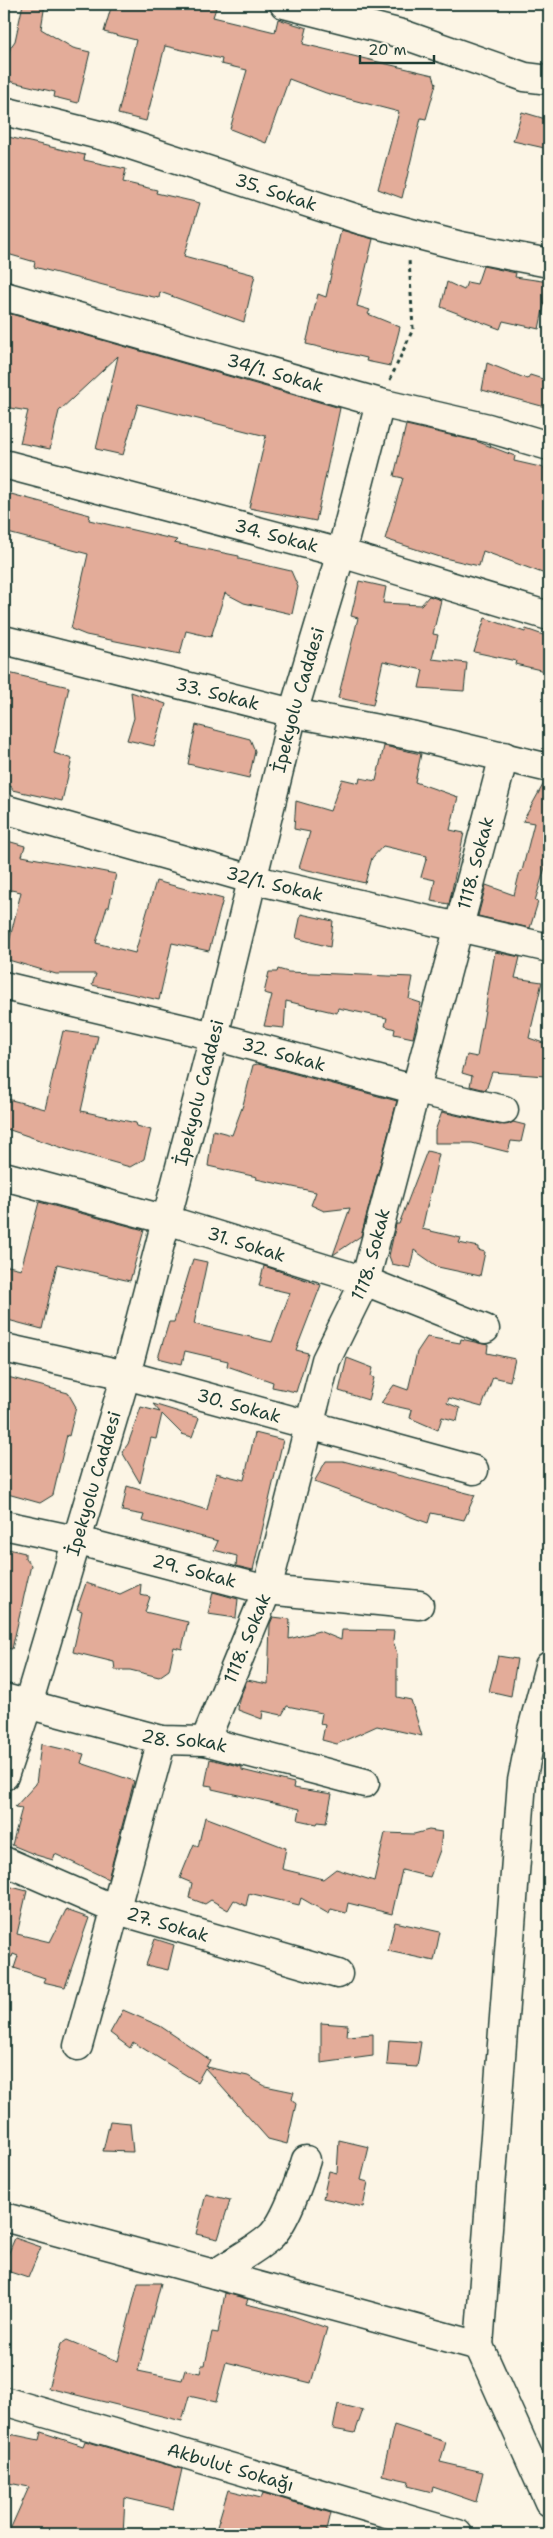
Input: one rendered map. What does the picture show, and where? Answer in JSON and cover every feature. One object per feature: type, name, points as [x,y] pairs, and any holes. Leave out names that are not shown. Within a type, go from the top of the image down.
[{"type":"street","points":[[284,4],[402,34],[525,77],[549,80]]},
{"type":"street","name":"35. Sokak","points":[[4,111],[103,136],[362,220],[461,246],[549,263]]},
{"type":"street","name":"34/1. Sokak","points":[[4,296],[380,404],[488,428],[549,446]]},
{"type":"street","name":"İpekyolu Caddesi","points":[[4,1776],[16,1701],[75,1540],[126,1375],[168,1220],[293,713],[341,553],[380,404]]},
{"type":"street","name":"34. Sokak","points":[[4,464],[341,553],[549,616]]},
{"type":"street","name":"33. Sokak","points":[[4,640],[293,713],[415,736],[549,768]]},
{"type":"street","name":"1118. Sokak","points":[[205,1741],[267,1590],[326,1360],[365,1281],[504,756]]},
{"type":"street","name":"32/1. Sokak","points":[[4,809],[251,879],[549,948]]},
{"type":"street","name":"32. Sokak","points":[[4,986],[214,1036],[416,1090],[504,1110]]},
{"type":"street","name":"31. Sokak","points":[[4,1176],[168,1220],[365,1281],[485,1329]]},
{"type":"street","name":"30. Sokak","points":[[4,1348],[126,1375],[474,1470]]},
{"type":"street","name":"29. Sokak","points":[[4,1524],[75,1540],[267,1590],[419,1604]]},
{"type":"street","points":[[549,1666],[532,1730],[522,1781],[479,2346],[549,2502]]},
{"type":"street","name":"28. Sokak","points":[[16,1701],[162,1740],[205,1741],[365,1783]]},
{"type":"street","points":[[78,2046],[114,1909],[162,1740]]},
{"type":"street","name":"27. Sokak","points":[[4,1861],[114,1909],[338,1974]]},
{"type":"street","points":[[215,2274],[246,2256],[271,2236],[282,2224],[306,2160]]},
{"type":"street","points":[[4,2217],[479,2346]]},
{"type":"street","name":"Akbulut Sokağı","points":[[4,2400],[458,2534]]},
{"type":"path","points":[[380,404],[414,329],[409,281],[408,232]]},
{"type":"building","points":[[23,4],[45,4],[41,29],[73,48],[90,52],[78,103],[54,97],[55,92],[4,80],[10,48],[15,41]]},
{"type":"building","points":[[112,4],[200,4],[216,8],[213,17],[275,32],[278,19],[307,28],[303,44],[433,75],[436,84],[426,119],[421,118],[402,198],[378,189],[399,112],[326,93],[289,79],[266,143],[230,129],[247,70],[221,64],[222,59],[165,46],[146,121],[118,114],[136,40],[104,32]]},
{"type":"building","points":[[522,112],[549,120],[549,149],[513,141]]},
{"type":"building","points":[[4,136],[85,155],[84,160],[126,169],[123,182],[157,190],[156,193],[200,203],[184,256],[255,275],[244,322],[160,292],[159,298],[134,293],[34,267],[35,262],[4,253]]},
{"type":"building","points":[[341,230],[373,239],[357,306],[370,310],[368,314],[400,327],[390,366],[366,361],[367,358],[306,344],[318,294],[326,297]]},
{"type":"building","points":[[483,266],[516,273],[515,277],[549,282],[539,329],[503,321],[500,329],[441,307],[447,282],[464,290],[467,282],[477,284]]},
{"type":"building","points":[[4,312],[340,408],[316,521],[249,508],[266,436],[138,404],[123,455],[96,449],[118,356],[59,411],[50,449],[20,443],[28,411],[4,407]]},
{"type":"building","points":[[487,363],[527,379],[530,375],[549,381],[549,408],[482,390]]},
{"type":"building","points":[[406,425],[476,441],[515,456],[514,461],[549,469],[549,557],[545,574],[483,551],[479,566],[440,557],[385,539],[403,478],[394,476]]},
{"type":"building","points":[[11,494],[90,515],[89,520],[177,540],[174,543],[239,556],[239,559],[291,571],[298,587],[292,614],[244,603],[225,593],[211,637],[186,631],[180,654],[86,635],[71,629],[88,554],[4,532],[4,503]]},
{"type":"building","points":[[359,581],[386,587],[383,603],[421,605],[429,596],[441,600],[433,634],[438,635],[432,659],[467,663],[464,691],[419,688],[423,670],[383,661],[373,705],[338,698],[358,618],[351,616]]},
{"type":"building","points":[[485,618],[525,632],[526,629],[549,637],[549,672],[515,664],[516,661],[474,652]]},
{"type":"building","points":[[4,672],[69,687],[54,753],[72,759],[62,801],[12,790],[12,787],[4,785]]},
{"type":"building","points":[[131,692],[166,704],[154,746],[127,740],[134,718]]},
{"type":"building","points":[[196,725],[250,739],[255,751],[249,778],[188,764]]},
{"type":"building","points":[[384,746],[421,754],[415,782],[458,797],[450,830],[464,833],[449,904],[431,901],[435,880],[421,877],[427,856],[383,846],[372,858],[365,883],[299,868],[310,832],[294,829],[296,801],[330,811],[342,779],[359,783],[360,778],[376,781]]},
{"type":"building","points":[[544,783],[549,783],[549,854],[535,901],[538,902],[530,928],[478,916],[486,885],[514,895],[534,823],[523,821]]},
{"type":"building","points":[[4,840],[25,846],[22,856],[116,874],[109,907],[107,907],[96,943],[135,953],[156,881],[223,899],[209,951],[172,943],[159,1000],[92,985],[96,974],[56,974],[5,959],[21,892],[11,890],[9,898],[4,898]]},
{"type":"building","points":[[301,914],[333,921],[330,947],[296,938]]},
{"type":"building","points":[[495,952],[520,957],[515,978],[542,982],[529,1038],[549,1045],[549,1062],[545,1076],[492,1072],[486,1090],[470,1086],[472,1076],[462,1073],[467,1055],[477,1057]]},
{"type":"building","points":[[278,969],[288,972],[413,977],[409,999],[421,1003],[413,1038],[394,1034],[395,1029],[385,1026],[387,1018],[338,1008],[337,1013],[286,1001],[284,1028],[264,1026],[272,995],[264,993],[269,972],[277,972]]},
{"type":"building","points":[[63,1031],[98,1036],[81,1111],[136,1123],[137,1126],[151,1130],[144,1159],[130,1167],[69,1150],[4,1128],[4,1098],[45,1109]]},
{"type":"building","points":[[258,1064],[397,1101],[361,1236],[333,1255],[350,1208],[324,1211],[311,1205],[316,1192],[208,1166],[213,1130],[232,1135],[243,1105],[253,1065]]},
{"type":"building","points":[[442,1112],[500,1125],[513,1122],[525,1125],[521,1142],[511,1141],[508,1152],[472,1143],[435,1143],[435,1131]]},
{"type":"building","points":[[427,1151],[439,1154],[422,1229],[461,1238],[459,1243],[478,1247],[478,1250],[485,1252],[480,1276],[438,1267],[414,1250],[410,1268],[392,1264],[389,1256],[396,1224],[399,1224]]},
{"type":"building","points":[[39,1202],[144,1230],[130,1281],[57,1264],[42,1329],[4,1319],[4,1265],[21,1269]]},
{"type":"building","points":[[193,1259],[207,1262],[194,1324],[272,1342],[290,1293],[259,1286],[264,1266],[321,1285],[296,1350],[308,1353],[296,1392],[272,1387],[273,1382],[227,1366],[228,1361],[185,1351],[182,1364],[158,1358],[169,1322],[174,1322]]},
{"type":"building","points":[[427,1337],[460,1343],[461,1339],[488,1345],[487,1353],[515,1359],[510,1381],[493,1377],[482,1407],[449,1398],[447,1403],[460,1408],[457,1421],[442,1417],[438,1430],[410,1418],[412,1410],[381,1403],[394,1385],[408,1390],[417,1352]]},
{"type":"building","points":[[347,1358],[373,1368],[371,1376],[374,1378],[368,1400],[339,1391]]},
{"type":"building","points":[[4,1376],[68,1393],[76,1407],[69,1436],[67,1435],[53,1495],[40,1503],[4,1493]]},
{"type":"building","points":[[153,1404],[199,1418],[192,1437],[182,1434],[162,1414],[156,1439],[151,1438],[140,1483],[122,1452],[128,1444],[141,1407],[160,1412]]},
{"type":"building","points":[[255,1433],[283,1440],[253,1570],[236,1566],[237,1556],[214,1550],[218,1541],[142,1521],[144,1515],[122,1511],[127,1486],[207,1510],[216,1473],[244,1480]]},
{"type":"building","points":[[326,1461],[343,1461],[475,1495],[464,1520],[431,1513],[428,1523],[314,1482]]},
{"type":"building","points":[[4,1548],[25,1553],[25,1558],[31,1565],[12,1649],[4,1648]]},
{"type":"building","points":[[86,1583],[120,1594],[141,1584],[140,1595],[150,1597],[145,1612],[188,1622],[182,1649],[174,1647],[169,1670],[159,1677],[130,1670],[115,1670],[114,1662],[73,1652],[82,1611],[77,1609]]},
{"type":"building","points":[[213,1592],[238,1599],[236,1618],[208,1614]]},
{"type":"building","points":[[273,1617],[290,1619],[289,1639],[319,1631],[341,1640],[342,1630],[394,1631],[393,1641],[397,1654],[397,1697],[411,1700],[422,1736],[377,1726],[337,1744],[322,1740],[325,1725],[320,1724],[322,1713],[287,1706],[282,1715],[263,1711],[262,1719],[238,1710],[239,1700],[247,1680],[268,1684],[270,1624]]},
{"type":"building","points":[[498,1656],[517,1659],[511,1696],[489,1691]]},
{"type":"building","points":[[41,1744],[84,1754],[81,1763],[134,1781],[108,1879],[55,1854],[53,1860],[12,1845],[22,1808],[15,1807],[36,1784]]},
{"type":"building","points":[[210,1759],[242,1767],[242,1770],[294,1783],[293,1788],[332,1794],[326,1823],[318,1822],[317,1824],[298,1820],[300,1809],[212,1789],[212,1786],[205,1785]]},
{"type":"building","points":[[205,1817],[286,1848],[282,1869],[323,1879],[336,1869],[374,1881],[385,1833],[414,1834],[429,1830],[442,1832],[440,1850],[430,1877],[402,1870],[392,1914],[348,1903],[346,1913],[331,1909],[329,1914],[301,1898],[299,1905],[249,1893],[246,1906],[234,1900],[228,1910],[211,1900],[205,1904],[189,1898],[192,1883],[180,1878],[194,1844],[198,1847]]},
{"type":"building","points":[[4,1885],[27,1891],[17,1934],[50,1942],[66,1910],[89,1918],[65,1987],[43,1982],[45,1978],[14,1968],[18,1956],[13,1954],[12,1957],[4,1956]]},
{"type":"building","points":[[395,1922],[440,1932],[434,1961],[388,1951]]},
{"type":"building","points":[[155,1939],[174,1945],[168,1970],[146,1965]]},
{"type":"building","points":[[123,2010],[160,2026],[193,2048],[210,2060],[206,2067],[248,2076],[265,2086],[294,2092],[292,2099],[296,2104],[287,2144],[268,2139],[205,2068],[197,2082],[133,2042],[130,2048],[110,2033]]},
{"type":"building","points":[[321,2023],[348,2025],[347,2036],[373,2034],[373,2056],[321,2063]]},
{"type":"building","points":[[389,2040],[421,2042],[417,2067],[387,2065]]},
{"type":"building","points":[[110,2121],[130,2123],[133,2152],[103,2151]]},
{"type":"building","points":[[339,2140],[369,2147],[361,2180],[368,2182],[363,2207],[323,2198],[329,2171],[337,2173]]},
{"type":"building","points":[[206,2194],[230,2200],[218,2239],[196,2234]]},
{"type":"building","points":[[15,2238],[41,2247],[28,2278],[4,2270],[4,2264]]},
{"type":"building","points":[[138,2283],[161,2283],[138,2371],[182,2380],[185,2370],[200,2373],[202,2365],[205,2365],[212,2332],[218,2333],[225,2293],[248,2299],[246,2304],[284,2313],[327,2328],[311,2383],[226,2362],[216,2402],[189,2396],[182,2421],[48,2388],[61,2344],[67,2340],[118,2361]]},
{"type":"building","points":[[338,2404],[363,2410],[355,2433],[333,2429]]},
{"type":"building","points":[[394,2425],[446,2442],[440,2462],[483,2472],[476,2502],[433,2487],[432,2492],[408,2486],[409,2481],[382,2475]]},
{"type":"building","points":[[41,2432],[83,2446],[85,2441],[182,2469],[173,2509],[125,2498],[123,2534],[8,2534],[29,2487],[4,2482],[4,2458],[10,2434],[39,2440]]},
{"type":"building","points":[[228,2490],[261,2498],[263,2493],[331,2513],[326,2534],[231,2534],[216,2530]]}]
